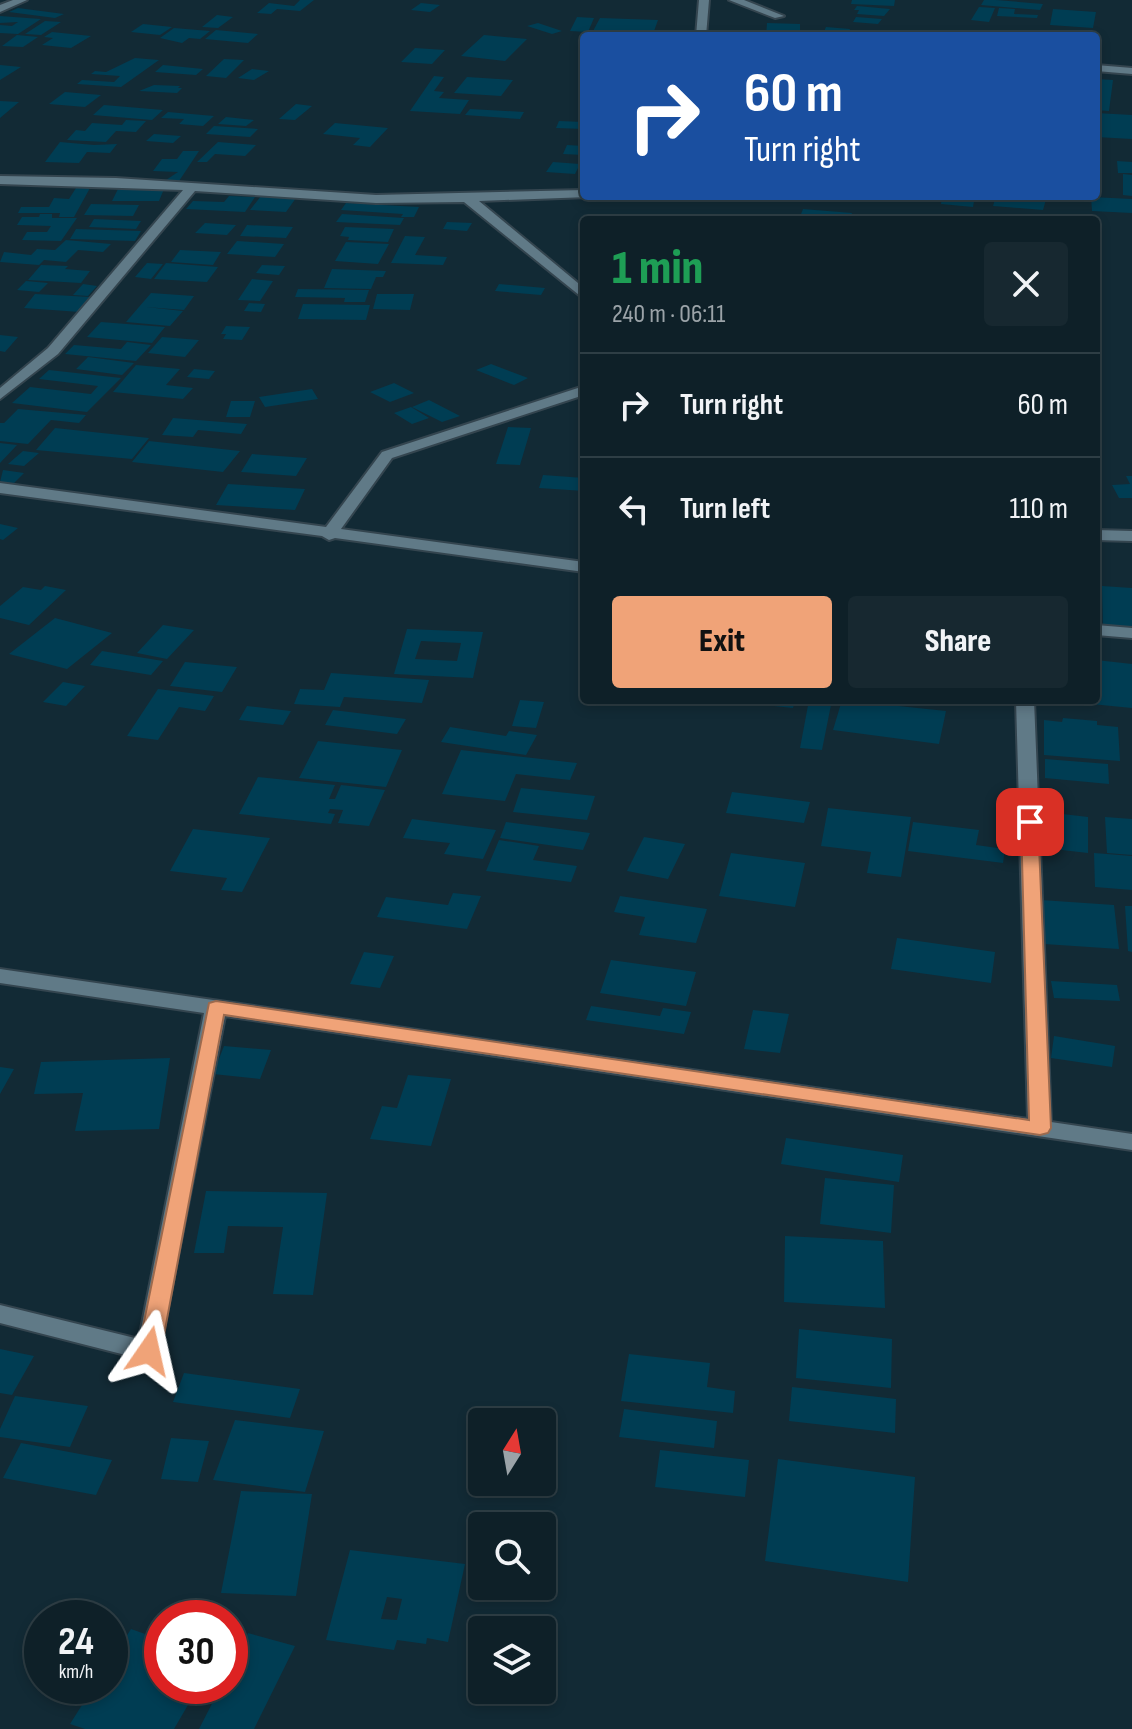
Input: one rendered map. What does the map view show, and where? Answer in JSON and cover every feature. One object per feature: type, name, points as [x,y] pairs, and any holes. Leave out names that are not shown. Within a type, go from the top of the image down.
[{"type":"street","points":[[0,9],[22,0]]},
{"type":"street","points":[[701,32],[704,0]]},
{"type":"street","points":[[734,0],[779,16]]},
{"type":"street","points":[[1100,68],[1132,71]]},
{"type":"street","points":[[0,180],[192,187],[376,199],[580,194]]},
{"type":"street","points":[[0,395],[53,351],[192,187]]},
{"type":"street","points":[[467,198],[580,292]]},
{"type":"street","points":[[329,535],[387,455],[580,391]]},
{"type":"street","points":[[0,488],[329,535],[580,566]]},
{"type":"street","points":[[1100,535],[1132,536]]},
{"type":"street","points":[[1100,630],[1132,633]]},
{"type":"street","points":[[1025,704],[1040,1128]]},
{"type":"street","points":[[0,976],[1132,1142]]},
{"type":"street","points":[[0,1314],[149,1351],[216,1007]]},
{"type":"building","points":[[300,0],[314,0],[300,11],[277,9],[271,14],[257,13],[269,3],[294,6]]},
{"type":"building","points":[[852,0],[895,0],[894,6],[851,4]]},
{"type":"building","points":[[984,0],[1043,4],[1040,10],[981,5]]},
{"type":"building","points":[[421,3],[440,5],[430,12],[411,10]]},
{"type":"building","points":[[857,6],[890,9],[884,16],[857,14],[859,10],[854,10]]},
{"type":"building","points":[[979,7],[995,8],[989,22],[971,20]]},
{"type":"building","points":[[18,8],[64,14],[55,18],[9,12]]},
{"type":"building","points":[[999,8],[1015,9],[1014,14],[1038,15],[1037,18],[997,16]]},
{"type":"building","points":[[1053,9],[1096,12],[1093,28],[1050,25]]},
{"type":"building","points":[[217,15],[233,17],[218,28],[202,27]]},
{"type":"building","points":[[0,16],[41,19],[18,34],[0,33],[0,25],[12,26],[18,22],[0,23]]},
{"type":"building","points":[[577,17],[594,18],[588,32],[570,31]]},
{"type":"building","points":[[856,17],[882,19],[878,24],[853,22]]},
{"type":"building","points":[[600,18],[658,20],[654,32],[593,31]]},
{"type":"building","points":[[45,21],[61,22],[41,35],[25,34]]},
{"type":"building","points":[[538,23],[562,31],[552,34],[527,26]]},
{"type":"building","points":[[767,23],[800,24],[800,32],[766,32]]},
{"type":"building","points":[[143,24],[172,27],[160,35],[131,32]]},
{"type":"building","points":[[826,27],[850,29],[849,32],[824,32]]},
{"type":"building","points":[[174,28],[210,31],[200,39],[189,38],[182,43],[160,38]]},
{"type":"building","points":[[216,30],[258,34],[248,43],[205,39]]},
{"type":"building","points":[[52,32],[91,36],[71,48],[42,45],[53,38],[44,37]]},
{"type":"building","points":[[17,35],[38,37],[23,47],[2,46]]},
{"type":"building","points":[[484,35],[527,39],[505,61],[461,56]]},
{"type":"building","points":[[415,48],[445,50],[432,64],[401,62]]},
{"type":"building","points":[[135,58],[159,60],[121,87],[77,84],[82,80],[114,82],[120,76],[91,74],[95,71],[106,72]]},
{"type":"building","points":[[224,59],[244,60],[226,78],[206,76]]},
{"type":"building","points":[[0,65],[21,67],[0,80]]},
{"type":"building","points":[[163,65],[203,69],[196,75],[155,72]]},
{"type":"building","points":[[252,69],[269,71],[254,80],[238,78]]},
{"type":"building","points":[[434,76],[444,77],[434,91],[444,92],[439,98],[469,100],[460,114],[410,111]]},
{"type":"building","points":[[467,77],[513,80],[501,96],[454,93]]},
{"type":"building","points":[[1100,79],[1113,80],[1109,111],[1100,110]]},
{"type":"building","points":[[154,85],[182,88],[177,93],[139,91]]},
{"type":"building","points":[[65,92],[101,95],[85,107],[49,104]]},
{"type":"building","points":[[0,101],[19,102],[0,118]]},
{"type":"building","points":[[296,104],[312,106],[295,120],[279,119]]},
{"type":"building","points":[[104,105],[163,110],[152,120],[93,115]]},
{"type":"building","points":[[470,109],[524,112],[520,119],[465,115]]},
{"type":"building","points":[[168,112],[214,116],[203,126],[179,124],[184,119],[161,118]]},
{"type":"building","points":[[1100,113],[1132,115],[1132,139],[1100,137]]},
{"type":"building","points":[[226,117],[254,120],[246,126],[218,124]]},
{"type":"building","points":[[126,120],[146,121],[136,132],[116,131],[106,142],[67,140],[76,130],[85,131],[92,123],[122,125]]},
{"type":"building","points":[[559,121],[580,122],[580,129],[556,128]]},
{"type":"building","points":[[335,123],[388,128],[370,147],[353,145],[360,138],[323,134]]},
{"type":"building","points":[[214,126],[258,129],[250,137],[206,134]]},
{"type":"building","points":[[154,134],[181,136],[173,143],[146,141]]},
{"type":"building","points":[[60,142],[117,144],[110,153],[87,152],[79,163],[45,162]]},
{"type":"building","points":[[218,142],[256,145],[245,156],[215,154],[207,162],[197,162]]},
{"type":"building","points":[[567,145],[580,146],[580,155],[563,154]]},
{"type":"building","points":[[183,151],[199,151],[179,181],[166,180],[178,172],[153,171],[162,159],[177,159]]},
{"type":"building","points":[[1117,161],[1132,162],[1132,173],[1118,173]]},
{"type":"building","points":[[553,162],[580,164],[575,174],[546,172]]},
{"type":"building","points":[[1123,174],[1132,175],[1132,196],[1123,195]]},
{"type":"building","points":[[76,188],[90,188],[74,217],[59,217],[60,213],[18,213],[21,207],[49,207],[54,198],[69,199]]},
{"type":"building","points":[[118,189],[164,189],[159,201],[112,201]]},
{"type":"building","points":[[229,196],[255,197],[245,212],[186,209],[193,201],[224,202]]},
{"type":"building","points":[[261,196],[296,198],[286,212],[250,210]]},
{"type":"building","points":[[1132,199],[1132,213],[1092,211],[1091,200]]},
{"type":"building","points":[[942,200],[974,200],[973,207],[941,204]]},
{"type":"building","points":[[995,200],[1046,200],[1043,210],[993,206]]},
{"type":"building","points":[[346,203],[419,207],[414,217],[401,217],[403,214],[341,210]]},
{"type":"building","points":[[91,204],[139,205],[133,216],[84,215]]},
{"type":"building","points":[[803,209],[852,213],[851,216],[801,214]]},
{"type":"building","points":[[40,214],[52,214],[52,218],[77,218],[61,241],[22,240],[27,232],[47,232],[51,226],[17,225],[22,217],[39,217]]},
{"type":"building","points":[[342,214],[404,218],[400,225],[336,222]]},
{"type":"building","points":[[736,214],[790,216],[736,216]]},
{"type":"building","points":[[94,219],[141,221],[136,229],[89,227]]},
{"type":"building","points":[[447,222],[472,223],[467,231],[443,229]]},
{"type":"building","points":[[205,223],[236,225],[227,235],[195,233]]},
{"type":"building","points":[[247,225],[293,227],[286,238],[240,236]]},
{"type":"building","points":[[345,227],[394,229],[388,242],[348,240],[349,237],[340,236]]},
{"type":"building","points":[[76,229],[141,231],[135,241],[70,239]]},
{"type":"building","points":[[405,236],[425,237],[415,255],[447,257],[443,265],[391,263]]},
{"type":"building","points":[[66,240],[111,244],[103,252],[78,250],[66,262],[44,260],[39,265],[0,262],[4,252],[31,255],[37,249],[55,250]]},
{"type":"building","points":[[237,241],[284,244],[275,257],[227,254]]},
{"type":"building","points":[[346,242],[389,244],[378,264],[335,261]]},
{"type":"building","points":[[180,250],[221,252],[213,265],[171,262]]},
{"type":"building","points":[[147,263],[163,264],[151,279],[135,277]]},
{"type":"building","points":[[166,263],[218,267],[207,282],[154,279]]},
{"type":"building","points":[[41,265],[90,271],[81,283],[28,280]]},
{"type":"building","points":[[262,265],[285,266],[279,275],[256,273]]},
{"type":"building","points":[[332,269],[386,271],[383,277],[376,277],[371,289],[324,288]]},
{"type":"building","points":[[252,279],[273,281],[260,301],[238,300]]},
{"type":"building","points":[[26,281],[48,283],[39,292],[17,290]]},
{"type":"building","points":[[83,284],[97,286],[88,296],[73,295]]},
{"type":"building","points":[[499,284],[545,288],[541,295],[495,291]]},
{"type":"building","points":[[298,289],[369,290],[365,302],[344,302],[345,298],[295,297]]},
{"type":"building","points":[[151,293],[194,296],[184,310],[146,307],[183,311],[170,326],[126,322]]},
{"type":"building","points":[[35,294],[91,297],[80,312],[24,308]]},
{"type":"building","points":[[377,294],[414,294],[410,310],[373,309]]},
{"type":"building","points":[[249,303],[265,304],[261,312],[244,311]]},
{"type":"building","points":[[303,304],[370,305],[366,320],[298,319]]},
{"type":"building","points":[[101,322],[165,327],[152,343],[87,337]]},
{"type":"building","points":[[226,326],[250,327],[242,340],[223,339],[226,334],[221,334]]},
{"type":"building","points":[[0,335],[18,337],[5,352],[0,351]]},
{"type":"building","points":[[162,337],[199,340],[185,357],[148,353]]},
{"type":"building","points":[[127,342],[151,345],[136,361],[65,354],[74,345],[121,349]]},
{"type":"building","points":[[88,357],[134,363],[122,375],[76,369]]},
{"type":"building","points":[[491,364],[528,378],[514,385],[476,370]]},
{"type":"building","points":[[136,365],[180,369],[166,385],[193,388],[183,399],[113,392]]},
{"type":"building","points":[[194,369],[215,371],[209,379],[187,377]]},
{"type":"building","points":[[49,370],[121,378],[87,412],[12,403],[30,387],[91,394],[98,386],[39,379]]},
{"type":"building","points":[[394,383],[414,393],[390,402],[370,392]]},
{"type":"building","points":[[312,389],[318,399],[265,407],[259,397]]},
{"type":"building","points":[[429,400],[460,416],[442,422],[412,407]]},
{"type":"building","points":[[231,401],[255,401],[250,417],[226,417]]},
{"type":"building","points":[[411,407],[429,418],[412,424],[394,413]]},
{"type":"building","points":[[18,409],[86,415],[79,423],[51,420],[28,444],[0,441],[0,423],[4,423]]},
{"type":"building","points":[[173,418],[247,424],[241,434],[198,430],[193,437],[162,435]]},
{"type":"building","points":[[508,427],[531,428],[520,465],[496,464]]},
{"type":"building","points":[[55,428],[149,438],[132,459],[36,450]]},
{"type":"building","points":[[149,441],[240,451],[223,472],[132,462]]},
{"type":"building","points":[[0,443],[17,445],[0,463]]},
{"type":"building","points":[[23,451],[39,453],[24,466],[8,464]]},
{"type":"building","points":[[252,454],[307,458],[296,476],[241,472]]},
{"type":"building","points":[[3,470],[24,473],[14,483],[0,482]]},
{"type":"building","points":[[543,475],[580,478],[580,491],[539,488]]},
{"type":"building","points":[[1126,476],[1132,476],[1132,498],[1119,498],[1112,485],[1130,484]]},
{"type":"building","points":[[228,484],[305,489],[295,510],[216,505]]},
{"type":"building","points":[[0,524],[18,528],[3,540],[0,539]]},
{"type":"building","points":[[45,586],[66,590],[29,625],[0,618],[0,606],[23,587],[41,590]]},
{"type":"building","points":[[1102,586],[1132,588],[1132,631],[1103,629]]},
{"type":"building","points":[[55,618],[112,633],[67,669],[9,654]]},
{"type":"building","points":[[163,625],[194,630],[167,659],[137,653]]},
{"type":"building","points":[[407,629],[483,632],[473,678],[394,674]],"holes":[[[421,641],[461,643],[457,661],[415,659]]]},
{"type":"building","points":[[102,651],[163,661],[151,675],[90,665]]},
{"type":"building","points":[[1100,660],[1132,664],[1132,708],[1091,704],[1100,704]]},
{"type":"building","points":[[185,662],[237,667],[222,692],[170,686]]},
{"type":"building","points":[[331,673],[429,680],[422,703],[344,697],[340,707],[294,704],[300,689],[324,690]]},
{"type":"building","points":[[63,682],[85,686],[66,706],[43,702]]},
{"type":"building","points":[[158,689],[214,696],[205,711],[179,707],[158,740],[127,736]]},
{"type":"building","points":[[520,700],[544,702],[536,728],[512,726]]},
{"type":"building","points":[[754,704],[794,704],[793,708]]},
{"type":"building","points":[[808,704],[831,704],[822,750],[800,748]]},
{"type":"building","points":[[841,704],[880,704],[946,711],[939,744],[833,730]]},
{"type":"building","points":[[247,706],[291,711],[283,725],[239,720]]},
{"type":"building","points":[[333,710],[406,719],[397,734],[325,725]]},
{"type":"building","points":[[1063,718],[1097,721],[1097,725],[1118,727],[1120,761],[1044,755],[1044,720],[1062,722]]},
{"type":"building","points":[[450,727],[506,736],[509,731],[537,735],[526,755],[441,742]]},
{"type":"building","points":[[318,741],[402,750],[386,787],[299,778]]},
{"type":"building","points":[[461,750],[577,763],[570,780],[516,774],[505,801],[442,794]]},
{"type":"building","points":[[1045,759],[1108,764],[1109,784],[1045,778]]},
{"type":"building","points":[[258,777],[335,785],[329,799],[335,799],[341,785],[385,790],[369,826],[338,823],[343,810],[330,809],[328,813],[335,814],[331,824],[239,814]]},
{"type":"building","points":[[521,788],[595,796],[587,820],[513,812]]},
{"type":"building","points":[[732,792],[810,802],[804,823],[726,813]]},
{"type":"building","points":[[828,808],[911,817],[901,877],[867,873],[871,852],[821,846]]},
{"type":"building","points":[[1037,811],[1088,817],[1088,853],[1036,847]]},
{"type":"building","points":[[1105,817],[1132,819],[1132,855],[1107,853]]},
{"type":"building","points":[[412,819],[496,830],[483,859],[444,854],[450,843],[403,838]]},
{"type":"building","points":[[506,822],[590,833],[583,850],[500,838]]},
{"type":"building","points":[[913,822],[979,830],[976,845],[1005,849],[1003,863],[908,851]]},
{"type":"building","points":[[193,829],[270,838],[242,892],[221,890],[227,878],[170,871]]},
{"type":"building","points":[[644,837],[685,844],[668,879],[627,871]]},
{"type":"building","points":[[499,840],[539,846],[533,860],[577,866],[571,882],[486,871]]},
{"type":"building","points":[[731,853],[805,863],[795,907],[719,896]]},
{"type":"building","points":[[1094,853],[1132,856],[1132,890],[1095,887]]},
{"type":"building","points":[[453,893],[481,896],[467,929],[377,917],[386,897],[448,905]]},
{"type":"building","points":[[620,896],[707,909],[696,943],[639,935],[645,917],[614,912]]},
{"type":"building","points":[[1041,900],[1114,905],[1119,949],[1044,944]]},
{"type":"building","points":[[1125,906],[1132,906],[1132,952],[1128,951]]},
{"type":"building","points":[[897,938],[995,952],[991,983],[891,969]]},
{"type":"building","points":[[364,952],[394,956],[380,988],[350,984]]},
{"type":"building","points":[[611,960],[696,972],[686,1006],[600,993]]},
{"type":"building","points":[[1051,981],[1117,985],[1120,1001],[1054,998]]},
{"type":"building","points":[[591,1006],[660,1016],[663,1008],[691,1012],[684,1034],[586,1020]]},
{"type":"building","points":[[753,1010],[789,1014],[780,1053],[744,1049]]},
{"type":"building","points":[[1054,1036],[1115,1046],[1112,1067],[1051,1058]]},
{"type":"building","points":[[224,1046],[271,1050],[260,1079],[213,1074]]},
{"type":"building","points":[[170,1058],[159,1129],[75,1131],[83,1093],[34,1094],[41,1062]]},
{"type":"building","points":[[0,1067],[14,1069],[0,1094]]},
{"type":"building","points":[[408,1075],[451,1079],[431,1146],[370,1139],[382,1106],[397,1108]]},
{"type":"building","points":[[786,1138],[903,1155],[899,1182],[781,1164]]},
{"type":"building","points":[[825,1178],[894,1185],[891,1233],[820,1224]]},
{"type":"building","points":[[206,1191],[327,1193],[313,1295],[273,1294],[283,1227],[228,1226],[224,1253],[194,1253]]},
{"type":"building","points":[[785,1236],[883,1241],[885,1308],[784,1302]]},
{"type":"building","points":[[799,1329],[892,1339],[891,1388],[796,1378]]},
{"type":"building","points":[[0,1349],[34,1356],[12,1395],[0,1393]]},
{"type":"building","points":[[629,1354],[710,1363],[707,1387],[735,1391],[733,1413],[621,1401]]},
{"type":"building","points":[[184,1373],[300,1389],[290,1418],[173,1402]]},
{"type":"building","points":[[792,1387],[896,1399],[895,1433],[789,1421]]},
{"type":"building","points":[[15,1396],[88,1406],[70,1447],[0,1437],[0,1429]]},
{"type":"building","points":[[624,1409],[717,1421],[714,1448],[619,1437]]},
{"type":"building","points":[[235,1420],[324,1431],[305,1492],[213,1480]]},
{"type":"building","points":[[171,1438],[209,1441],[198,1482],[161,1479]]},
{"type":"building","points":[[21,1443],[112,1460],[96,1495],[3,1478]]},
{"type":"building","points":[[660,1450],[749,1460],[745,1497],[655,1487]]},
{"type":"building","points":[[778,1459],[915,1477],[908,1582],[765,1561]]},
{"type":"building","points":[[241,1491],[312,1494],[296,1596],[221,1593]]},
{"type":"building","points":[[350,1550],[465,1564],[448,1642],[427,1638],[426,1644],[397,1640],[394,1650],[326,1640]],"holes":[[[387,1597],[402,1599],[397,1620],[381,1619]]]},
{"type":"building","points":[[131,1629],[144,1634],[144,1704],[189,1704],[174,1729],[85,1729],[70,1724],[83,1704],[128,1704],[128,1634]]},
{"type":"building","points":[[248,1633],[295,1646],[254,1729],[199,1729],[212,1704],[248,1704]]},
{"type":"route","points":[[149,1351],[216,1007],[1040,1128],[1030,822]]}]
